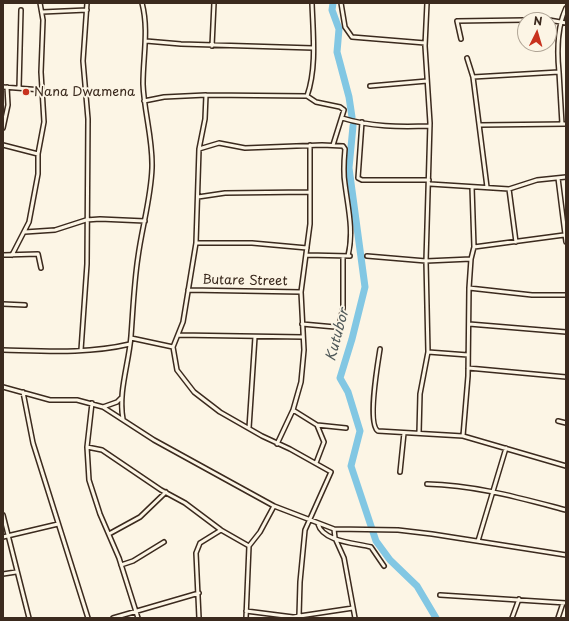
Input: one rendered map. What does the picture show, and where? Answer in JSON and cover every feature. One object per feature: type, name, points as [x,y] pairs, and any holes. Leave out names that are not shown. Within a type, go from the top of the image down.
[{"type":"street","points":[[12,255],[29,222],[38,174],[38,154],[44,122],[41,66],[42,12],[40,3]]},
{"type":"street","points":[[81,350],[87,264],[86,220],[88,122],[82,61],[88,3]]},
{"type":"street","points":[[123,419],[121,398],[131,338],[138,257],[150,192],[152,151],[144,101],[143,64],[146,41],[145,16],[142,3]]},
{"type":"street","points":[[212,46],[214,3]]},
{"type":"street","points":[[307,96],[313,78],[312,3]]},
{"type":"street","points":[[341,3],[345,27],[352,37],[425,42]]},
{"type":"street","points":[[419,433],[420,394],[428,352],[426,261],[430,126],[425,42],[427,3]]},
{"type":"street","points":[[480,125],[564,124],[558,49],[561,22],[566,8]]},
{"type":"street","points":[[19,88],[21,10]]},
{"type":"street","points":[[42,12],[87,10]]},
{"type":"street","points":[[461,39],[457,21],[517,20]]},
{"type":"street","points":[[557,21],[566,23]]},
{"type":"street","points":[[146,41],[212,46],[313,48]]},
{"type":"street","points":[[467,58],[473,77],[487,187]]},
{"type":"street","points":[[473,77],[559,72]]},
{"type":"street","points":[[370,86],[427,81]]},
{"type":"street","points":[[3,128],[8,105],[5,87],[42,90]]},
{"type":"street","points":[[144,101],[164,97],[206,95],[307,96],[316,102],[343,108],[342,118],[333,145]]},
{"type":"street","points":[[206,95],[205,119],[199,149],[196,243],[183,322],[173,347],[177,370],[194,392],[220,412],[277,444],[290,449],[330,470],[331,475],[305,530],[301,569],[299,616]]},
{"type":"street","points":[[342,118],[391,127],[430,126]]},
{"type":"street","points":[[362,122],[358,178],[362,180],[429,182],[472,187],[509,189],[537,180],[566,177]]},
{"type":"street","points":[[199,149],[219,144],[245,148],[310,145],[343,146],[346,149],[344,182],[349,206],[351,236],[349,256],[307,255]]},
{"type":"street","points":[[3,145],[38,154]]},
{"type":"street","points":[[277,444],[293,410],[301,382],[304,350],[301,292],[310,224],[310,145]]},
{"type":"street","points":[[558,178],[566,242]]},
{"type":"street","points":[[463,436],[468,368],[469,288],[471,259],[474,247],[472,187]]},
{"type":"street","points":[[509,189],[516,242]]},
{"type":"street","points":[[198,197],[225,193],[310,192]]},
{"type":"street","points":[[25,232],[55,230],[86,220],[118,219],[145,221]]},
{"type":"street","points":[[474,247],[564,235]]},
{"type":"street","points":[[196,243],[252,243],[307,248]]},
{"type":"street","points":[[3,255],[38,254],[41,268]]},
{"type":"street","points":[[302,324],[335,327],[339,326],[343,308],[343,256]]},
{"type":"street","points":[[367,256],[426,261],[471,259]]},
{"type":"street","points":[[469,288],[532,295],[566,295]]},
{"type":"street","name":"Butare Street","points":[[188,290],[301,292]]},
{"type":"street","points":[[3,304],[25,305]]},
{"type":"street","points":[[469,324],[566,332]]},
{"type":"street","points":[[178,335],[303,337]]},
{"type":"street","points":[[249,428],[255,337]]},
{"type":"street","points":[[131,338],[173,347]]},
{"type":"street","points":[[3,350],[44,352],[111,349],[130,344]]},
{"type":"street","points":[[380,349],[374,392],[375,429],[378,431],[463,436],[566,466]]},
{"type":"street","points":[[428,352],[468,355]]},
{"type":"street","points":[[468,368],[566,378]]},
{"type":"street","points":[[3,387],[50,400],[77,400],[104,406],[154,440],[274,506],[309,521],[334,529],[379,531],[398,530],[566,555]]},
{"type":"street","points":[[23,392],[33,443],[88,618]]},
{"type":"street","points":[[104,406],[117,402],[121,398]]},
{"type":"street","points":[[92,403],[87,447],[87,469],[92,492],[121,565],[138,618]]},
{"type":"street","points":[[293,410],[317,425],[346,428]]},
{"type":"street","points":[[558,422],[566,423]]},
{"type":"street","points":[[316,463],[324,442],[317,425]]},
{"type":"street","points":[[400,472],[404,433]]},
{"type":"street","points":[[87,447],[102,450],[184,503],[221,530],[249,546]]},
{"type":"street","points":[[478,541],[506,448]]},
{"type":"street","points":[[427,484],[466,486],[492,491],[566,510]]},
{"type":"street","points":[[109,534],[140,516],[166,492]]},
{"type":"street","points":[[246,618],[249,546],[260,532],[274,506]]},
{"type":"street","points":[[3,515],[16,572],[29,618]]},
{"type":"street","points":[[3,537],[58,524]]},
{"type":"street","points":[[318,524],[322,532],[335,538],[372,548],[384,566]]},
{"type":"street","points":[[334,529],[335,538],[344,558],[355,618]]},
{"type":"street","points":[[199,618],[199,593],[196,557],[198,548],[204,540],[221,530]]},
{"type":"street","points":[[121,565],[133,561],[164,542]]},
{"type":"street","points":[[3,574],[16,572]]},
{"type":"street","points":[[113,618],[199,593]]},
{"type":"street","points":[[440,595],[564,603],[558,618]]},
{"type":"street","points":[[512,618],[519,599]]},
{"type":"street","points":[[246,611],[299,616],[353,608]]},
{"type":"waterway","name":"Kutubor","points":[[333,3],[332,10],[339,29],[337,52],[349,97],[352,117]]},
{"type":"waterway","name":"Kutubor","points":[[353,126],[349,168],[365,287],[352,339],[340,378],[348,392],[360,431],[351,466],[376,541],[390,560],[417,586],[436,618]]},
{"type":"place","name":"Nana Dwamena","points":[[26,92]]}]
